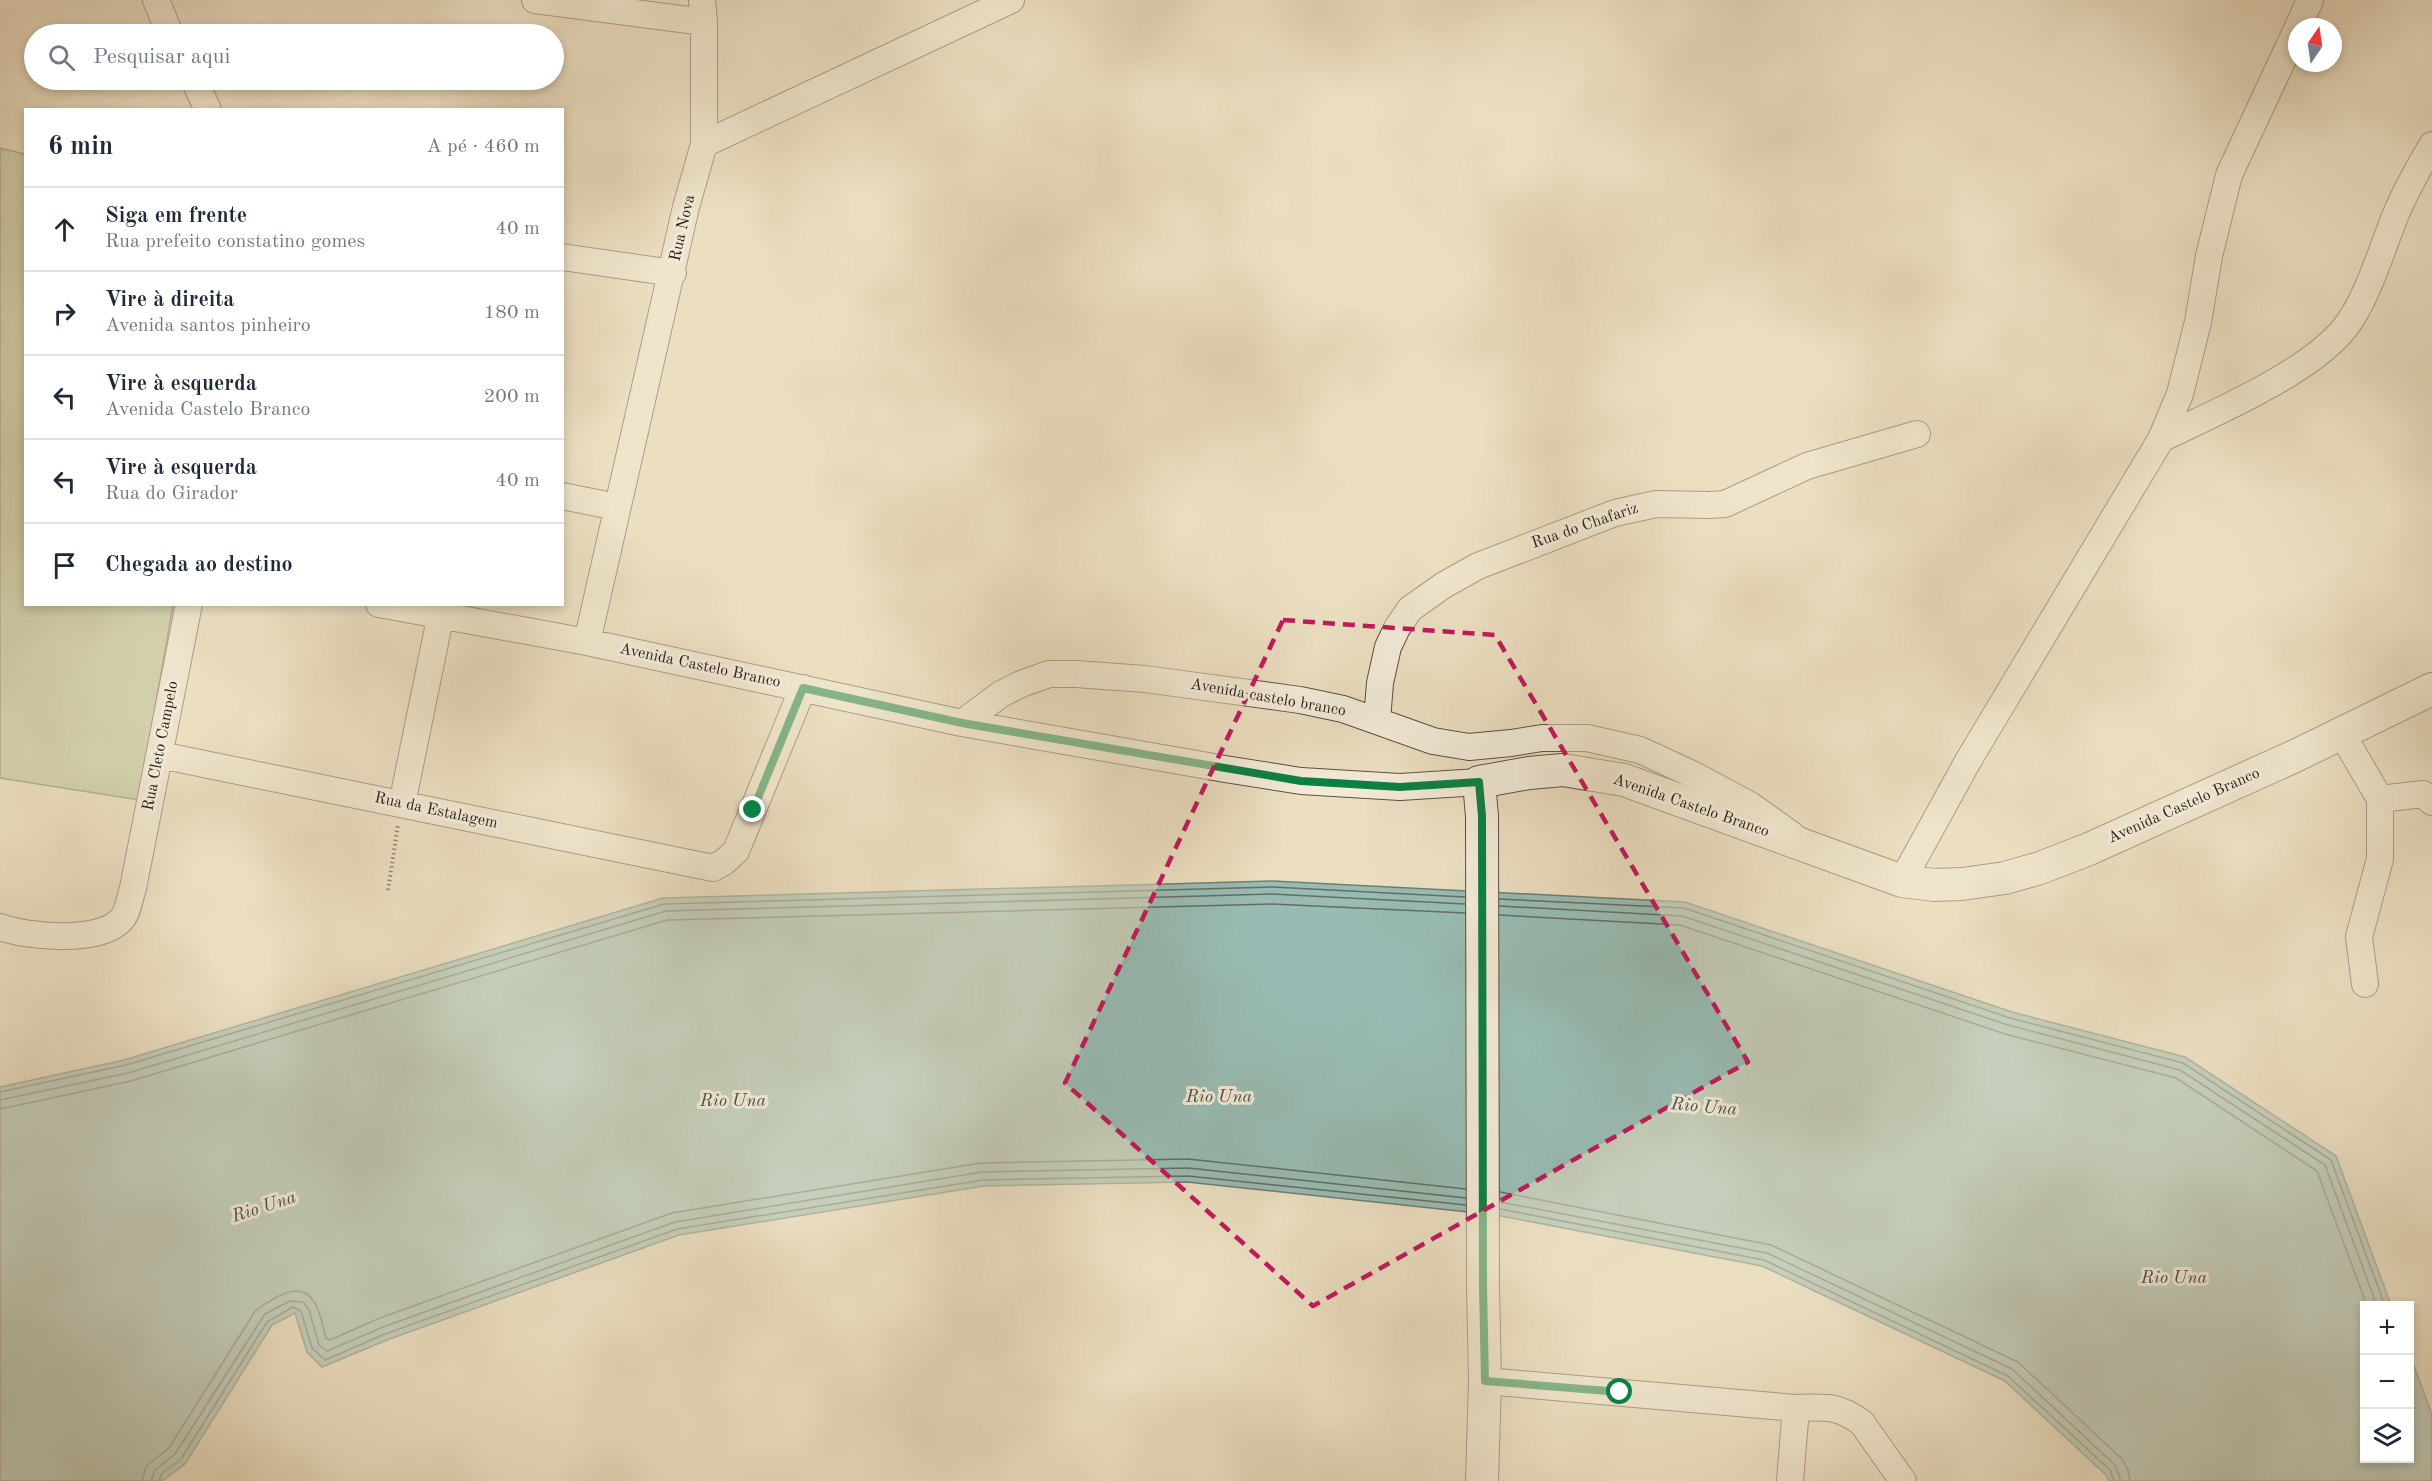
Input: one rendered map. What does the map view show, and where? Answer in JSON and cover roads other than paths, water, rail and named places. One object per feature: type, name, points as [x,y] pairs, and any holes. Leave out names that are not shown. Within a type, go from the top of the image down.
[{"type":"street","points":[[156,0],[166,24]]},
{"type":"street","points":[[535,0],[703,11]]},
{"type":"street","points":[[704,144],[1011,0]]},
{"type":"street","points":[[2302,18],[2310,0]]},
{"type":"street","name":"Rua Nova","points":[[587,642],[673,273],[686,207],[704,144],[703,11]]},
{"type":"street","points":[[1902,881],[1968,761],[2161,439],[2180,394],[2186,373],[2198,322],[2209,256],[2229,175],[2288,47]]},
{"type":"street","points":[[199,90],[207,108]]},
{"type":"street","points":[[2161,439],[2288,374],[2319,352],[2344,329],[2374,271],[2396,213],[2432,145]]},
{"type":"street","points":[[564,257],[673,273]]},
{"type":"street","name":"Rua do Chafariz","points":[[1377,720],[1380,683],[1388,647],[1397,628],[1410,609],[1444,585],[1478,566],[1615,513],[1656,504],[1710,506],[1725,504],[1807,466],[1917,434]]},
{"type":"street","points":[[564,496],[617,507]]},
{"type":"street","name":"Rua Cleto Campelo","points":[[0,927],[38,936],[64,936],[106,928],[122,919],[134,888],[189,606]]},
{"type":"street","name":"Avenida Castelo Branco","points":[[400,606],[442,610],[962,723],[1301,781],[1400,787],[1479,782],[1554,771],[1577,771],[1606,776],[1667,794],[1902,881],[1934,885],[2005,878],[2040,868],[2100,844],[2342,734],[2432,690]]},
{"type":"street","points":[[402,804],[442,610]]},
{"type":"street","name":"Avenida castelo branco","points":[[962,723],[1001,694],[1021,684],[1049,674],[1067,674],[1145,678],[1278,697],[1343,709],[1377,720],[1406,733],[1433,741],[1469,747],[1511,744],[1542,738],[1587,738],[1614,742],[1640,750],[1694,775],[1750,805],[1780,825],[1805,847]]},
{"type":"street","name":"Rua da Estalagem","points":[[160,754],[713,868],[736,851],[803,688]]},
{"type":"street","points":[[2342,734],[2380,799],[2380,859],[2359,937],[2365,984]]},
{"type":"street","points":[[1479,782],[1482,816],[1485,1381],[1482,1481]]},
{"type":"street","points":[[2380,799],[2423,794],[2432,802]]},
{"type":"street","points":[[1485,1381],[1796,1408],[1830,1406],[1853,1416],[1862,1423],[1903,1481]]},
{"type":"street","points":[[1790,1481],[1796,1408]]},
{"type":"water","name":"Rio Una","points":[[1273,881],[1685,902],[2012,1012],[2185,1057],[2336,1156],[2390,1301],[2360,1301],[2360,1463],[2414,1463],[2414,1366],[2432,1415],[2432,1481],[2109,1481],[2106,1475],[2005,1381],[1762,1266],[1496,1215],[1187,1182],[984,1186],[679,1235],[387,1340],[322,1367],[307,1352],[295,1313],[272,1325],[185,1464],[162,1481],[0,1481],[0,1087],[124,1060],[663,898]]}]
